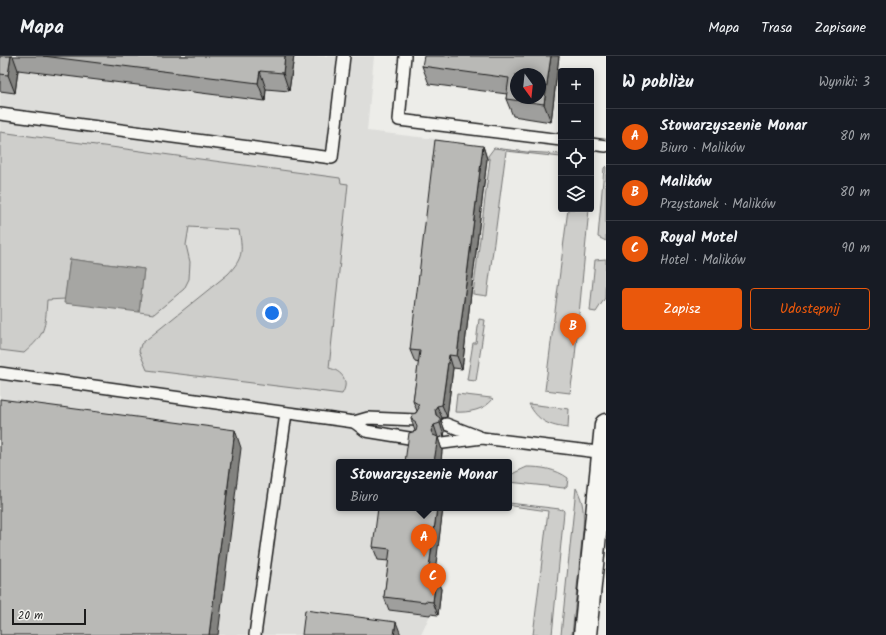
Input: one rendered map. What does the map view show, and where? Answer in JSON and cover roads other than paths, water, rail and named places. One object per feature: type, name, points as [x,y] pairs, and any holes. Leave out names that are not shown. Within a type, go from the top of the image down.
[{"type":"street","points":[[585,635],[605,453],[606,425]]},
{"type":"lane","points":[[0,114],[332,158],[344,56]]},
{"type":"lane","points":[[405,56],[398,120],[558,140]]},
{"type":"lane","points":[[594,144],[606,146]]},
{"type":"lane","points":[[0,374],[354,422],[368,418],[417,420]]},
{"type":"lane","points":[[255,635],[286,413]]},
{"type":"lane","points":[[354,422],[366,431],[415,439]]},
{"type":"lane","points":[[446,424],[482,438]]},
{"type":"lane","points":[[443,443],[482,438],[605,453]]},
{"type":"place","name":"Malików","points":[[573,346]]},
{"type":"place","name":"Stowarzyszenie Monar","points":[[424,557]]},
{"type":"place","name":"Royal Motel","points":[[433,596]]}]
